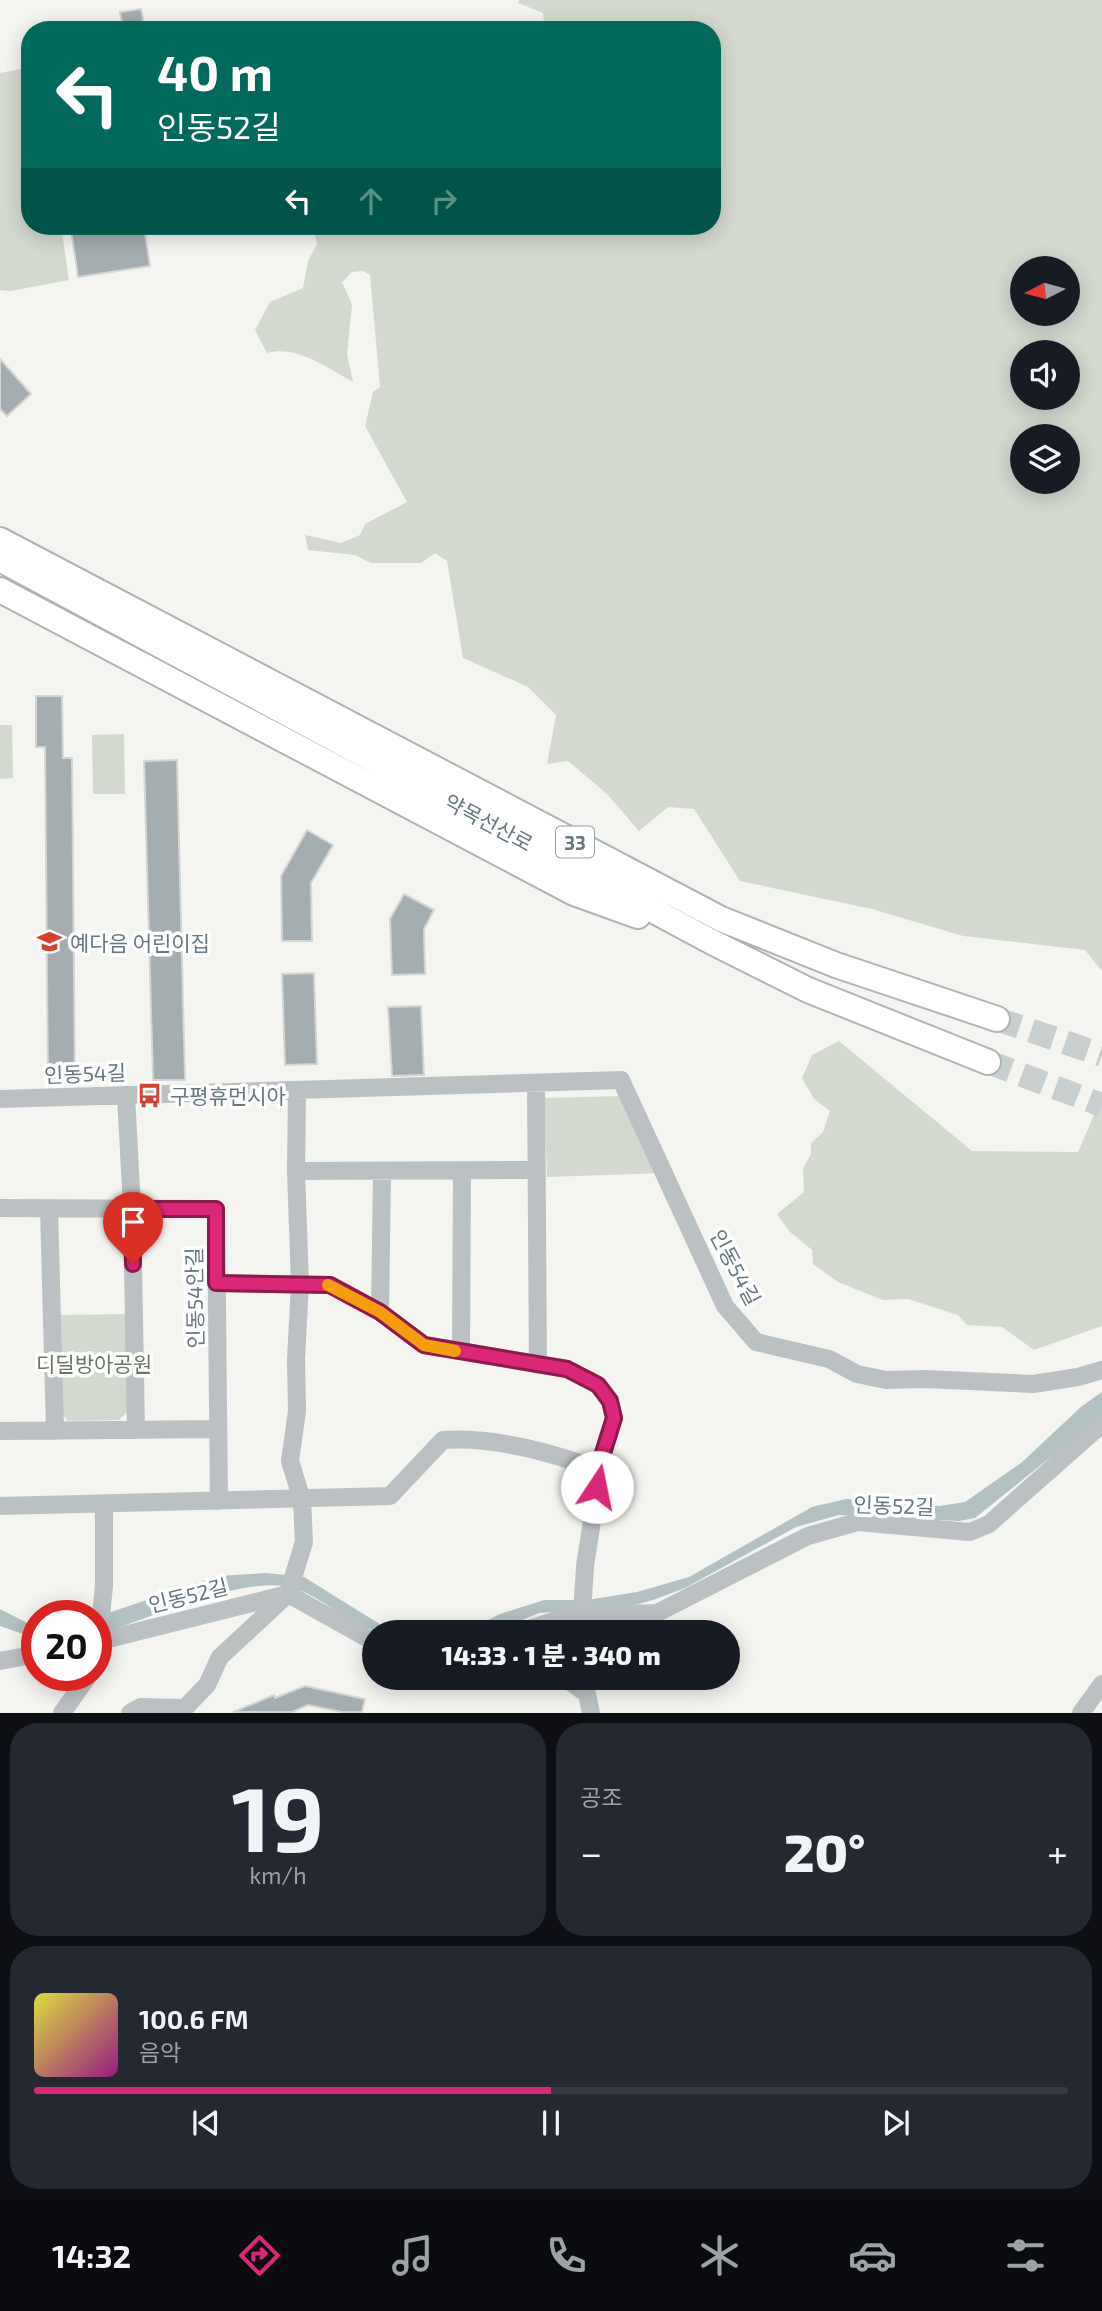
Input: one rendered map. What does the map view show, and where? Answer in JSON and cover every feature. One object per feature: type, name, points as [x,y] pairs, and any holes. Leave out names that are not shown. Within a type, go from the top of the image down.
[{"type":"highway","points":[[0,523],[447,756],[721,919]]},
{"type":"highway","name":"약목선산로","points":[[0,540],[169,640],[712,942],[807,990],[988,1062]]},
{"type":"highway","name":"약목선산로","points":[[0,559],[169,640],[721,919],[836,965],[997,1019]]},
{"type":"highway","points":[[0,590],[574,893],[712,942]]},
{"type":"street","name":"인동54길","points":[[0,1099],[621,1080],[726,1306],[756,1342],[829,1359],[857,1374],[886,1380],[1033,1384],[1102,1370]]},
{"type":"street","points":[[536,1083],[538,1364]]},
{"type":"street","points":[[130,1713],[141,1707],[181,1710],[206,1685],[220,1657],[288,1594],[304,1542],[302,1500],[290,1461],[297,1411],[300,1284],[296,1171],[297,1090]]},
{"type":"street","points":[[125,1095],[132,1209],[136,1430]]},
{"type":"street","points":[[296,1171],[537,1170]]},
{"type":"street","points":[[380,1312],[382,1172]]},
{"type":"street","points":[[461,1352],[462,1172]]},
{"type":"street","name":"인동54안길","points":[[0,1208],[216,1209],[219,1502]]},
{"type":"street","points":[[49,1208],[55,1431]]},
{"type":"street","points":[[216,1283],[330,1285],[380,1312],[424,1345],[567,1369],[598,1385],[610,1401],[614,1418],[598,1469],[584,1566],[572,1620]]},
{"type":"street","name":"인동52길","points":[[584,1620],[657,1614],[808,1536],[857,1522],[970,1532],[989,1524],[1102,1424]]},
{"type":"street","points":[[0,1431],[218,1429]]},
{"type":"street","points":[[0,1506],[390,1496],[443,1440],[470,1438],[553,1453],[598,1469]]},
{"type":"street","points":[[102,1600],[104,1504]]},
{"type":"street","points":[[288,1594],[362,1635]]},
{"type":"street","name":"인동52길","points":[[112,1638],[288,1594]]},
{"type":"street","points":[[0,1661],[21,1657]]},
{"type":"street","points":[[1081,1713],[1102,1684]]},
{"type":"street","points":[[582,1690],[587,1694],[591,1713]]},
{"type":"street","points":[[62,1713],[78,1691]]},
{"type":"green space","points":[[519,0],[1102,0],[1102,971],[1085,950],[963,936],[872,909],[740,881],[694,809],[668,807],[639,831],[607,794],[568,761],[547,764],[556,715],[528,687],[463,658],[447,561],[435,553],[421,563],[371,563],[355,555],[308,550],[305,535],[341,543],[360,535],[365,524],[407,502],[365,426],[373,392],[380,387],[370,275],[364,271],[352,272],[342,282],[352,305],[347,354],[353,382],[301,355],[278,351],[267,353],[255,330],[270,302],[303,288],[308,261],[317,244],[315,235],[721,235],[721,21],[544,21],[543,13],[518,3]]},
{"type":"green space","points":[[21,69],[21,235],[62,235],[69,280],[11,291],[0,290],[0,73]]},
{"type":"green space","points":[[0,725],[12,725],[13,778],[0,779]]},
{"type":"green space","points":[[124,734],[125,794],[93,794],[92,735]]},
{"type":"green space","points":[[839,1041],[972,1151],[1078,1152],[1102,1096],[1102,1326],[1034,1350],[1002,1327],[967,1325],[958,1315],[908,1299],[883,1300],[838,1282],[813,1264],[812,1250],[789,1231],[777,1214],[804,1192],[803,1169],[811,1154],[811,1143],[823,1132],[830,1111],[814,1099],[802,1078],[812,1055]]},
{"type":"green space","points":[[621,1096],[665,1173],[547,1177],[544,1098]]},
{"type":"green space","name":"디딜방아공원","points":[[126,1314],[128,1411],[119,1420],[68,1421],[62,1414],[59,1315]]},
{"type":"shaded area","points":[[1102,1392],[1102,1416],[975,1518],[959,1521],[839,1515],[796,1527],[685,1588],[656,1599],[632,1606],[539,1613],[522,1620],[488,1620],[544,1600],[587,1600],[637,1592],[689,1577],[812,1507],[846,1499],[940,1506],[965,1502],[1021,1463],[1082,1406]]},
{"type":"shaded area","points":[[266,1573],[304,1577],[373,1620],[362,1620],[362,1626],[306,1593],[274,1585],[252,1587],[200,1599],[112,1630],[112,1612],[218,1576]]},
{"type":"shaded area","points":[[0,1609],[21,1620],[21,1633],[0,1626]]},
{"type":"building","points":[[141,9],[143,21],[122,21],[120,12]]},
{"type":"building","points":[[72,235],[145,235],[150,266],[78,277]]},
{"type":"building","points":[[0,359],[31,394],[7,416],[0,409]]},
{"type":"building","points":[[36,696],[62,696],[63,758],[72,758],[75,1081],[48,1081],[45,747],[36,747]]},
{"type":"building","points":[[177,760],[185,1080],[153,1080],[144,761]]},
{"type":"building","points":[[307,830],[333,845],[311,883],[312,941],[282,941],[281,876]]},
{"type":"building","points":[[404,894],[434,910],[424,929],[425,974],[392,975],[390,919]]},
{"type":"building","points":[[314,973],[317,1064],[285,1065],[282,974]]},
{"type":"building","points":[[421,1006],[424,1075],[392,1076],[388,1007]]},
{"type":"building","points":[[305,1686],[365,1699],[362,1712],[342,1712],[308,1705],[292,1712],[233,1712],[274,1695],[275,1698]]},
{"type":"tunnel","points":[[997,1019],[1102,1055]]},
{"type":"tunnel","points":[[988,1062],[1102,1105]]},
{"type":"slow traffic","points":[[328,1285],[380,1312],[407,1335],[424,1345],[455,1351]]},
{"type":"place","name":"예다음 어린이집","points":[[50,942]]},
{"type":"place","name":"구평휴먼시아","points":[[150,1095]]},
{"type":"route","points":[[133,1264],[132,1209],[216,1209],[216,1283],[330,1285],[380,1312],[407,1335],[424,1345],[567,1369],[598,1385],[610,1401],[614,1418],[598,1469],[597,1487]]}]
